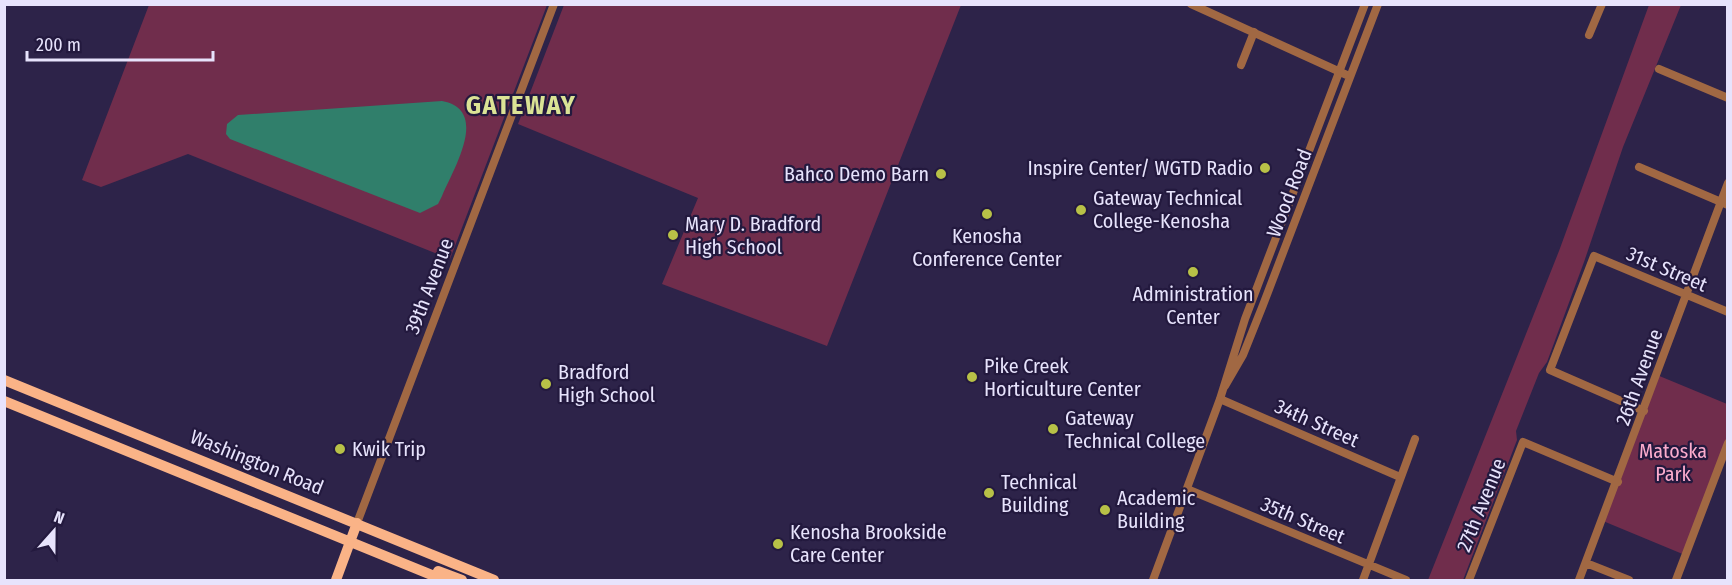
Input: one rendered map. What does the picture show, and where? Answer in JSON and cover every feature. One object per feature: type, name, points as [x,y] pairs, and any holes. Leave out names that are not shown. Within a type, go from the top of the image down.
[{"type":"main road","name":"Washington Road","points":[[4,380],[494,580]]},
{"type":"main road","name":"Washington Road","points":[[4,401],[444,580]]},
{"type":"main road","name":"39th Avenue","points":[[336,580],[357,523]]},
{"type":"main road","points":[[417,569],[433,569],[463,580],[470,579],[472,572]]},
{"type":"street","name":"39th Avenue","points":[[357,523],[554,4]]},
{"type":"street","points":[[1191,4],[1349,76]]},
{"type":"street","name":"Wood Road","points":[[1153,580],[1220,399],[1245,319],[1365,4]]},
{"type":"street","name":"Wood Road","points":[[1223,389],[1243,355],[1378,4]]},
{"type":"street","points":[[1589,35],[1602,4]]},
{"type":"street","points":[[1241,65],[1254,32]]},
{"type":"street","points":[[1659,69],[1728,98]]},
{"type":"street","points":[[1639,167],[1724,204]]},
{"type":"street","name":"26th Avenue","points":[[1579,580],[1724,204],[1728,183]]},
{"type":"street","name":"31st Street","points":[[1644,411],[1550,370],[1594,256],[1728,312]]},
{"type":"street","name":"34th Street","points":[[1220,399],[1400,477]]},
{"type":"street","points":[[1363,580],[1414,439]]},
{"type":"street","name":"27th Avenue","points":[[1469,580],[1523,442],[1618,482]]},
{"type":"street","points":[[1676,580],[1728,443]]},
{"type":"street","name":"35th Street","points":[[1186,489],[1406,580]]},
{"type":"street","points":[[1586,563],[1629,580]]},
{"type":"green space","points":[[149,5],[547,5],[450,259],[188,154],[101,187],[82,180]]},
{"type":"green space","points":[[564,5],[961,5],[827,346],[662,284],[698,198],[518,124]]},
{"type":"green space","points":[[1649,5],[1681,5],[1623,147],[1547,362],[1539,373],[1516,431],[1517,440],[1463,580],[1428,580],[1559,251]]},
{"type":"green space","name":"Matoska Park","points":[[1657,375],[1727,404],[1727,443],[1685,555],[1603,521]]},
{"type":"shaded area","points":[[442,101],[456,107],[464,116],[466,128],[464,141],[454,171],[438,204],[420,213],[230,139],[226,134],[227,124],[238,115]]},
{"type":"place","name":"Inspire Center/ WGTD Radio","points":[[1265,168]]},
{"type":"place","name":"Bahco Demo Barn","points":[[941,174]]},
{"type":"place","name":"Gateway Technical College-Kenosha","points":[[1081,210]]},
{"type":"place","name":"Kenosha Conference Center","points":[[987,214]]},
{"type":"place","name":"Mary D. Bradford High School","points":[[673,235]]},
{"type":"place","name":"Administration Center","points":[[1193,272]]},
{"type":"place","name":"Pike Creek Horticulture Center","points":[[972,377]]},
{"type":"place","name":"Bradford High School","points":[[546,384]]},
{"type":"place","name":"Gateway Technical College","points":[[1053,429]]},
{"type":"place","name":"Kwik Trip","points":[[340,449]]},
{"type":"place","name":"Technical Building","points":[[989,493]]},
{"type":"place","name":"Academic Building","points":[[1105,510]]},
{"type":"place","name":"Kenosha Brookside Care Center","points":[[778,544]]},
{"type":"district","name":"GATEWAY","points":[[521,105]]}]
